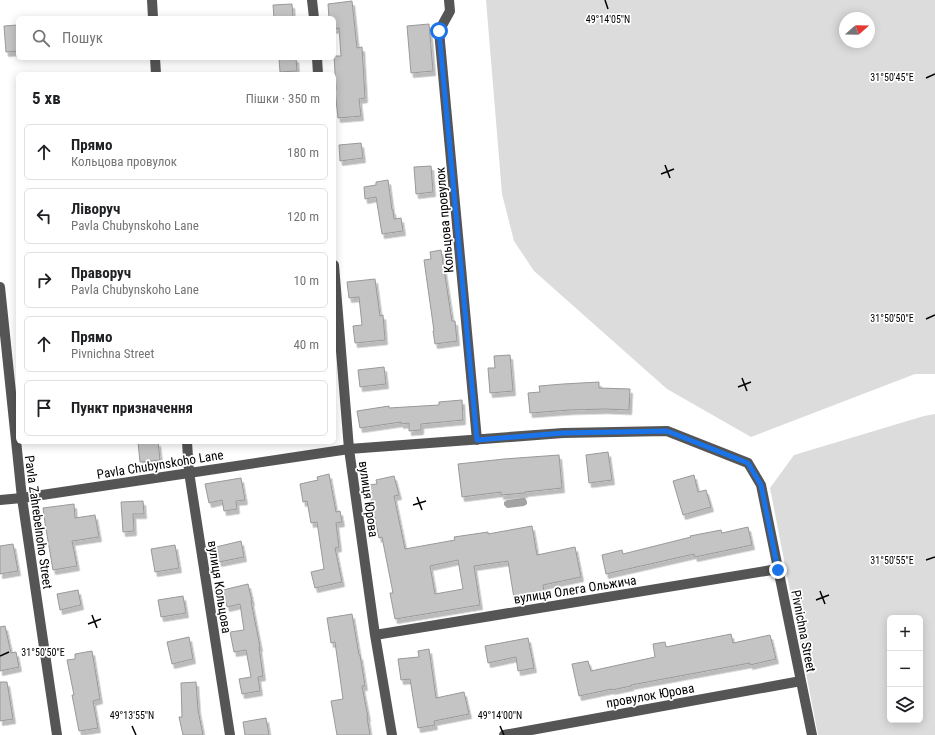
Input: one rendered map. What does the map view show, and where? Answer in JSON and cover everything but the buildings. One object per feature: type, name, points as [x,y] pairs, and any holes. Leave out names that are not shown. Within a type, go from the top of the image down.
[{"type":"street","points":[[152,0],[153,16]]},
{"type":"street","points":[[312,0],[314,16]]},
{"type":"street","name":"Кольцова провулок","points":[[449,0],[450,11],[439,31],[477,440]]},
{"type":"street","points":[[155,60],[156,72]]},
{"type":"street","points":[[317,60],[318,72]]},
{"type":"street","name":"Pavla Zahrebelnoho Street","points":[[0,287],[16,440]]},
{"type":"street","name":"вулиця Юрова","points":[[336,290],[349,449],[375,635],[392,735]]},
{"type":"street","name":"Pavla Chubynskoho Lane","points":[[0,500],[22,498],[349,449],[563,433],[667,431],[748,463],[761,485]]},
{"type":"street","name":"Pavla Zahrebelnoho Street","points":[[16,444],[22,498],[56,735]]},
{"type":"street","name":"вулиця Кольцова","points":[[187,444],[189,472],[230,735]]},
{"type":"street","name":"Pivnichna Street","points":[[761,485],[812,735]]},
{"type":"street","name":"вулиця Олега Ольжича","points":[[375,635],[778,570]]},
{"type":"street","name":"провулок Юрова","points":[[504,735],[801,681]]},
{"type":"shaded area","points":[[486,0],[935,0],[935,374],[915,374],[751,437],[667,389],[534,271],[514,241],[502,194]]},
{"type":"shaded area","points":[[935,414],[935,735],[818,735],[770,488],[794,455]]},
{"type":"shaded area","points":[[526,499],[527,504],[524,506],[507,508],[504,505],[504,502],[507,500]]},
{"type":"route","points":[[439,31],[477,440],[563,433],[667,431],[748,463],[761,485],[778,570]]}]
